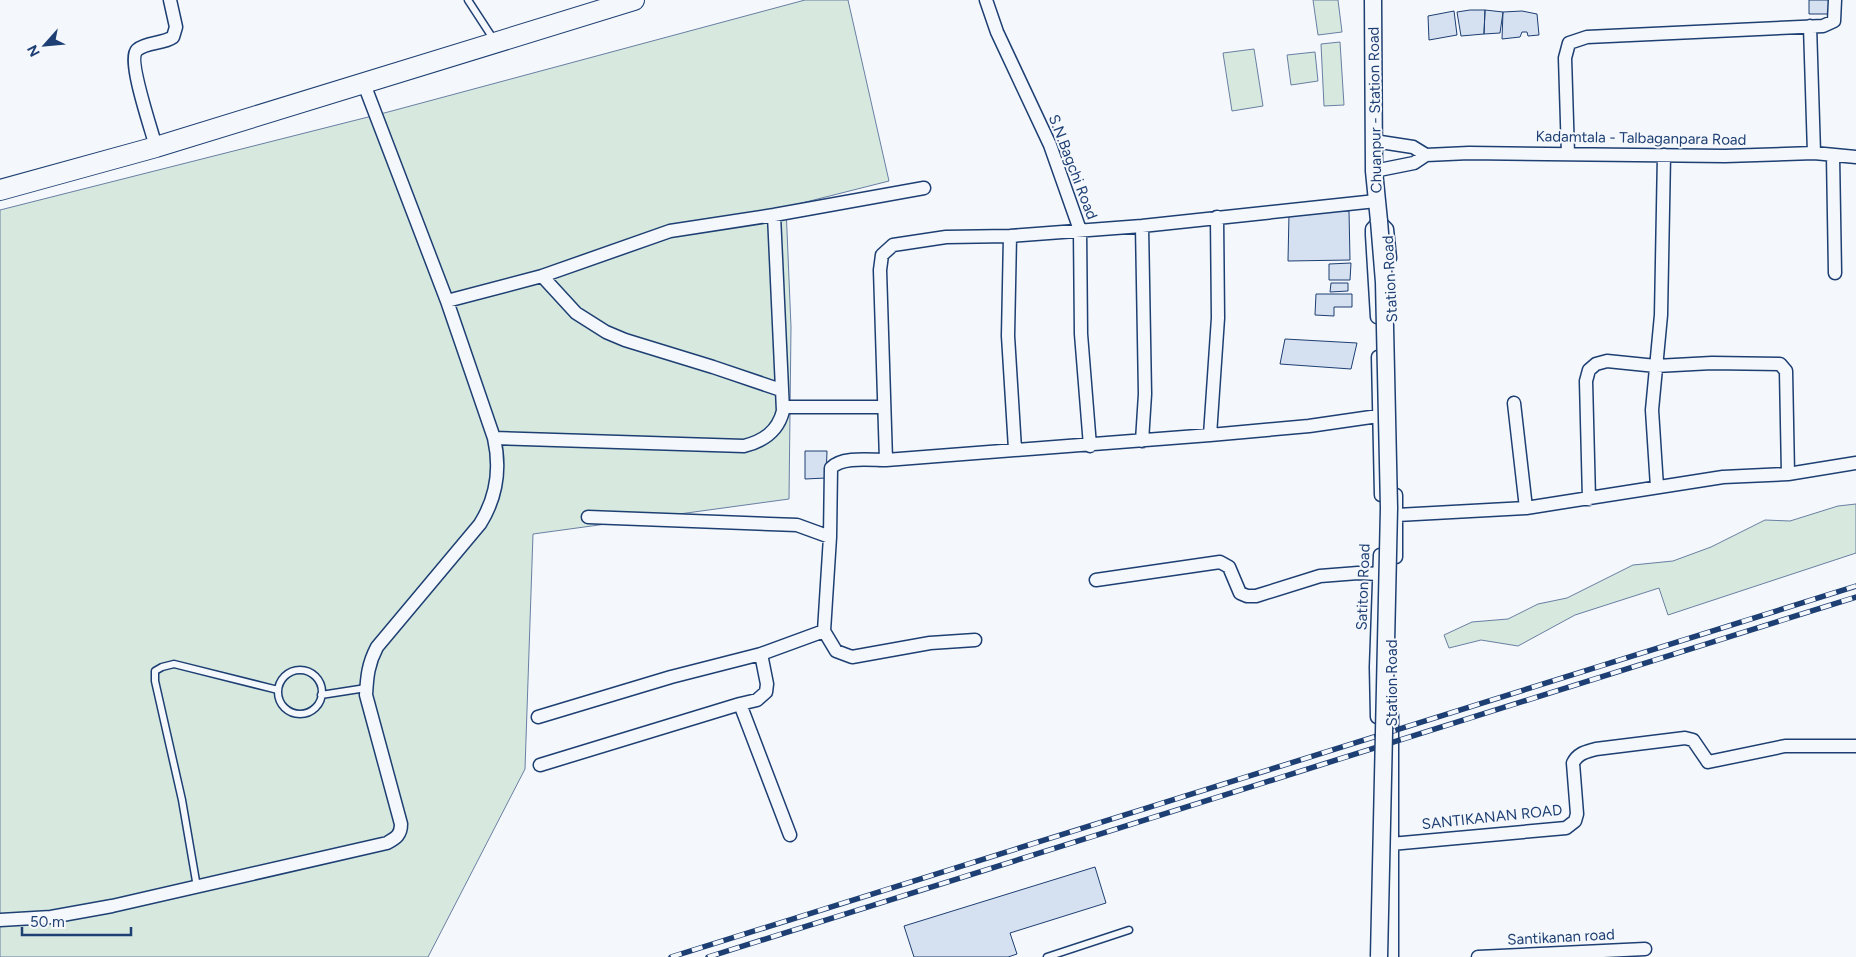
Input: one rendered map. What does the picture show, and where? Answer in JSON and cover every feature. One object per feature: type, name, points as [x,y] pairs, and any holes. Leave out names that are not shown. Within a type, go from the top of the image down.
[{"type":"main road","points":[[0,190],[156,147],[634,0]]},
{"type":"street","points":[[156,147],[137,80],[133,57],[136,51],[141,48],[173,37],[176,26],[170,0]]},
{"type":"street","name":"S.N.Bagchi Road","points":[[986,0],[997,32],[1050,146],[1080,230],[1081,334],[1090,446]]},
{"type":"street","name":"Chuanpur - Station Road","points":[[1373,0],[1374,171],[1379,221]]},
{"type":"street","points":[[1568,154],[1566,50],[1569,43],[1587,37],[1823,26],[1834,21],[1835,0]]},
{"type":"street","points":[[1810,26],[1814,154]]},
{"type":"street","points":[[0,920],[52,917],[197,887],[387,843],[397,837],[401,831],[401,824],[366,695],[366,675],[370,659],[377,647],[480,524],[489,509],[497,474],[498,456],[494,438],[447,301],[364,84]]},
{"type":"street","name":"Kadamtala - Talbaganpara Road","points":[[1374,141],[1413,147],[1426,156]]},
{"type":"street","name":"Kadamtala - Talbaganpara Road","points":[[1374,171],[1414,163],[1426,156],[1509,153],[1814,154],[1856,157]]},
{"type":"street","points":[[1657,487],[1652,410],[1660,315],[1664,155]]},
{"type":"street","points":[[1833,156],[1835,273]]},
{"type":"street","points":[[447,301],[542,276],[670,231],[774,215],[924,188]]},
{"type":"street","points":[[886,460],[880,270],[882,255],[892,245],[946,237],[1010,236],[1142,226],[1376,201]]},
{"type":"street","points":[[494,438],[744,446],[756,443],[774,429],[780,421],[783,407],[774,215]]},
{"type":"street","points":[[1210,435],[1218,318],[1218,217]]},
{"type":"street","name":"Satiton Road","points":[[1372,957],[1378,737],[1376,667],[1381,509],[1378,325],[1372,229],[1379,221]]},
{"type":"street","name":"Station Road","points":[[1379,221],[1385,226],[1388,234],[1397,514],[1390,668],[1392,957]]},
{"type":"street","name":"Station Road","points":[[1379,221],[1384,282],[1389,508],[1380,957]]},
{"type":"street","points":[[1142,226],[1145,366],[1142,441]]},
{"type":"street","points":[[1010,236],[1008,336],[1015,449]]},
{"type":"street","points":[[542,276],[576,313],[606,332],[625,340],[713,366],[781,390]]},
{"type":"street","points":[[1589,499],[1586,381],[1590,370],[1596,364],[1607,361],[1656,366],[1775,362],[1783,366],[1786,379],[1788,474]]},
{"type":"street","points":[[1514,403],[1526,508]]},
{"type":"street","points":[[783,407],[884,407]]},
{"type":"street","points":[[975,640],[930,643],[852,657],[836,651],[824,631],[830,536],[831,468],[835,464],[845,461],[886,460],[1015,449],[1090,446],[1309,426],[1378,416]]},
{"type":"street","points":[[1397,514],[1526,508],[1723,477],[1788,474],[1856,463]]},
{"type":"street","points":[[588,518],[797,525],[830,536]]},
{"type":"street","points":[[1096,580],[1220,562],[1229,567],[1240,593],[1248,596],[1320,576],[1358,573],[1379,574]]},
{"type":"street","points":[[538,716],[671,677],[761,654],[824,631]]},
{"type":"street","points":[[540,765],[757,700],[766,692],[767,684],[761,654]]},
{"type":"street","points":[[740,704],[790,835]]},
{"type":"street","name":"SANTIKANAN ROAD","points":[[1391,844],[1558,829],[1572,825],[1577,814],[1573,763],[1582,752],[1685,738],[1693,740],[1708,762],[1785,746],[1856,746]]},
{"type":"street","name":"Santikanan road","points":[[1478,957],[1645,949]]},
{"type":"lane","points":[[468,0],[496,43]]},
{"type":"lane","points":[[197,887],[182,800],[155,681],[156,671],[162,667],[174,664],[278,690]]},
{"type":"lane","points":[[302,670],[317,679],[321,695],[316,707],[297,714],[285,708],[281,703],[278,690],[286,675],[302,670]]},
{"type":"lane","points":[[321,695],[366,688]]},
{"type":"lane","points":[[1047,957],[1129,930]]},
{"type":"shaded area","points":[[805,0],[848,0],[889,181],[786,207],[791,327],[789,499],[533,534],[525,769],[428,957],[0,957],[0,210],[388,112]]},
{"type":"shaded area","points":[[1313,0],[1338,0],[1342,32],[1318,35]]},
{"type":"shaded area","points":[[1340,42],[1344,105],[1324,106],[1321,44]]},
{"type":"shaded area","points":[[1254,49],[1263,106],[1232,111],[1223,53]]},
{"type":"shaded area","points":[[1315,52],[1318,81],[1291,85],[1287,55]]},
{"type":"shaded area","points":[[1856,504],[1856,553],[1668,615],[1659,588],[1575,615],[1518,646],[1481,640],[1449,648],[1444,635],[1472,622],[1508,619],[1538,604],[1567,598],[1633,565],[1673,561],[1711,547],[1765,520],[1790,521],[1838,506]]},
{"type":"building","points":[[1809,0],[1830,0],[1830,14],[1809,14]]},
{"type":"building","points":[[1485,10],[1484,34],[1461,36],[1457,12]]},
{"type":"building","points":[[1485,10],[1503,12],[1500,33],[1484,34]]},
{"type":"building","points":[[1454,11],[1457,35],[1429,40],[1428,16]]},
{"type":"building","points":[[1522,11],[1537,14],[1539,35],[1528,36],[1527,32],[1522,32],[1520,37],[1502,39],[1503,12]]},
{"type":"building","points":[[1349,211],[1350,260],[1288,261],[1289,213]]},
{"type":"building","points":[[1351,263],[1350,280],[1329,280],[1329,264]]},
{"type":"building","points":[[1331,283],[1348,283],[1348,291],[1330,292]]},
{"type":"building","points":[[1316,294],[1352,294],[1352,307],[1334,307],[1334,316],[1315,315]]},
{"type":"building","points":[[1285,339],[1357,343],[1351,369],[1280,364]]},
{"type":"building","points":[[805,451],[827,451],[826,478],[805,479]]},
{"type":"building","points":[[1095,867],[1106,903],[1010,933],[1017,954],[1008,957],[914,957],[904,926]]},
{"type":"railway","points":[[671,957],[1856,586]]},
{"type":"railway","points":[[708,957],[1856,597]]}]
